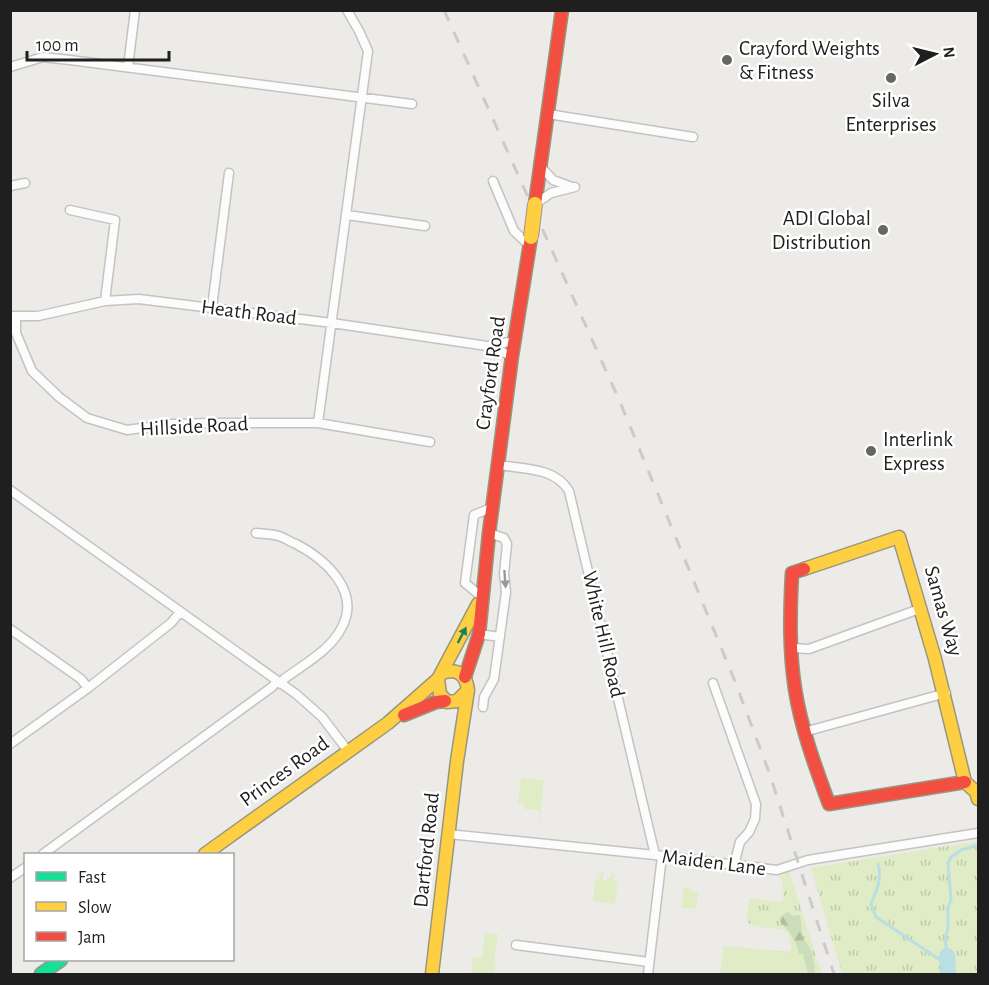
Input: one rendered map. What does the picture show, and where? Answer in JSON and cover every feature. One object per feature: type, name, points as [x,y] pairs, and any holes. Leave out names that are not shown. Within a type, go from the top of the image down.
[{"type":"main road","name":"Crayford Road","points":[[467,684],[479,634],[489,533],[512,356],[562,10]]},
{"type":"main road","name":"Samas Way","points":[[791,648],[792,573],[899,537],[946,693],[966,782],[976,792],[978,798]]},
{"type":"main road","name":"Crayford Road","points":[[440,676],[482,597]]},
{"type":"main road","points":[[791,648],[795,689],[804,732],[829,804],[966,782]]},
{"type":"main road","points":[[449,670],[457,671],[467,684],[463,699],[448,702],[438,695],[440,676],[449,670]]},
{"type":"main road","name":"Princes Road","points":[[209,853],[388,723],[440,676]]},
{"type":"main road","name":"Dartford Road","points":[[432,975],[467,684]]},
{"type":"main road","name":"Princes Road","points":[[388,723],[424,706],[448,702]]},
{"type":"main road","name":"Dartford Road","points":[[448,702],[455,709],[461,730]]},
{"type":"main road","points":[[41,975],[60,961]]},
{"type":"street","points":[[128,67],[135,10]]},
{"type":"street","points":[[318,423],[368,51],[347,10]]},
{"type":"street","points":[[10,67],[43,57],[412,104]]},
{"type":"street","points":[[548,114],[693,137]]},
{"type":"street","points":[[535,204],[550,193],[575,187],[558,183],[540,166]]},
{"type":"street","points":[[212,307],[229,173]]},
{"type":"street","points":[[493,181],[514,231],[530,241]]},
{"type":"street","points":[[10,186],[25,183]]},
{"type":"street","points":[[70,210],[115,220],[105,301]]},
{"type":"street","points":[[347,215],[425,226]]},
{"type":"street","name":"Heath Road","points":[[14,317],[38,316],[105,301],[140,299],[332,323],[488,346],[512,356]]},
{"type":"street","name":"Hillside Road","points":[[14,317],[16,333],[32,371],[59,397],[87,418],[127,430],[191,423],[318,423],[430,442]]},
{"type":"street","name":"Heath Road","points":[[488,346],[514,341]]},
{"type":"street","name":"White Hill Road","points":[[499,465],[551,474],[563,482],[569,491],[659,855]]},
{"type":"street","points":[[10,490],[279,682],[315,710],[348,751]]},
{"type":"street","points":[[482,597],[465,583],[474,514],[493,507]]},
{"type":"street","points":[[46,853],[332,643],[343,626],[347,608],[344,588],[330,568],[311,552],[280,536],[256,533]]},
{"type":"street","points":[[483,707],[484,697],[494,679],[506,592],[504,574],[507,544],[504,538],[489,533]]},
{"type":"street","points":[[791,648],[809,650],[922,608]]},
{"type":"street","points":[[10,744],[88,688],[171,623],[180,612]]},
{"type":"street","points":[[10,629],[81,679],[88,688]]},
{"type":"street","points":[[479,634],[500,637]]},
{"type":"street","points":[[713,684],[756,804],[755,819],[749,832],[740,842],[734,865]]},
{"type":"street","points":[[804,732],[946,693]]},
{"type":"street","name":"Maiden Lane","points":[[448,834],[659,855],[777,870],[808,860],[978,833]]},
{"type":"street","points":[[648,975],[659,855]]},
{"type":"street","points":[[10,878],[24,868]]},
{"type":"street","points":[[516,945],[649,962]]},
{"type":"green space","points":[[521,778],[544,780],[539,826],[539,810],[524,809],[525,804],[518,803]]},
{"type":"green space","points":[[978,841],[978,974],[842,974],[811,868]]},
{"type":"green space","points":[[789,871],[822,974],[802,974],[724,953],[722,946],[789,952],[791,948],[788,933],[753,925],[748,923],[746,918],[749,918],[747,914],[749,898],[782,902],[783,882],[779,876]]},
{"type":"green space","points":[[600,872],[604,872],[603,880],[606,881],[610,878],[611,873],[615,873],[614,881],[618,882],[615,904],[593,901],[595,879],[599,880]]},
{"type":"green space","points":[[684,887],[698,892],[696,909],[681,907]]},
{"type":"green space","points":[[788,912],[793,916],[800,915],[803,939],[811,951],[815,974],[803,974],[797,946],[779,920]]},
{"type":"green space","points":[[485,933],[498,934],[494,974],[471,974],[473,957],[482,958]]},
{"type":"green space","points":[[724,946],[803,954],[808,974],[720,974]]},
{"type":"waterway","points":[[947,956],[945,938],[951,900],[948,863],[951,857],[961,850],[978,845]]},
{"type":"waterway","points":[[878,864],[879,880],[871,904],[876,917],[945,963],[948,968]]},
{"type":"waterway","points":[[947,956],[948,974]]},
{"type":"railway","points":[[444,10],[620,402],[734,679],[769,772],[834,974]]},
{"type":"traffic: fast","points":[[41,974],[60,961]]},
{"type":"traffic: slow","points":[[531,237],[535,204]]},
{"type":"traffic: slow","points":[[804,569],[899,537],[935,659],[965,782],[976,792],[978,799]]},
{"type":"traffic: slow","points":[[468,690],[457,701],[447,702],[440,694],[438,679],[478,604]]},
{"type":"traffic: slow","points":[[432,974],[457,761],[468,690],[460,674],[452,671],[442,673]]},
{"type":"traffic: slow","points":[[206,853],[388,723],[438,679]]},
{"type":"traffic: jam","points":[[535,204],[562,10]]},
{"type":"traffic: jam","points":[[465,677],[479,634],[489,533],[512,356],[531,237]]},
{"type":"traffic: jam","points":[[804,569],[792,573],[790,631],[793,674],[805,733],[829,804],[965,782]]},
{"type":"traffic: jam","points":[[404,715],[436,702],[445,701]]},
{"type":"place","name":"Crayford Weights & Fitness","points":[[727,60]]},
{"type":"place","name":"Silva Enterprises","points":[[891,78]]},
{"type":"place","name":"ADI Global Distribution","points":[[883,230]]},
{"type":"place","name":"Interlink Express","points":[[871,451]]}]
